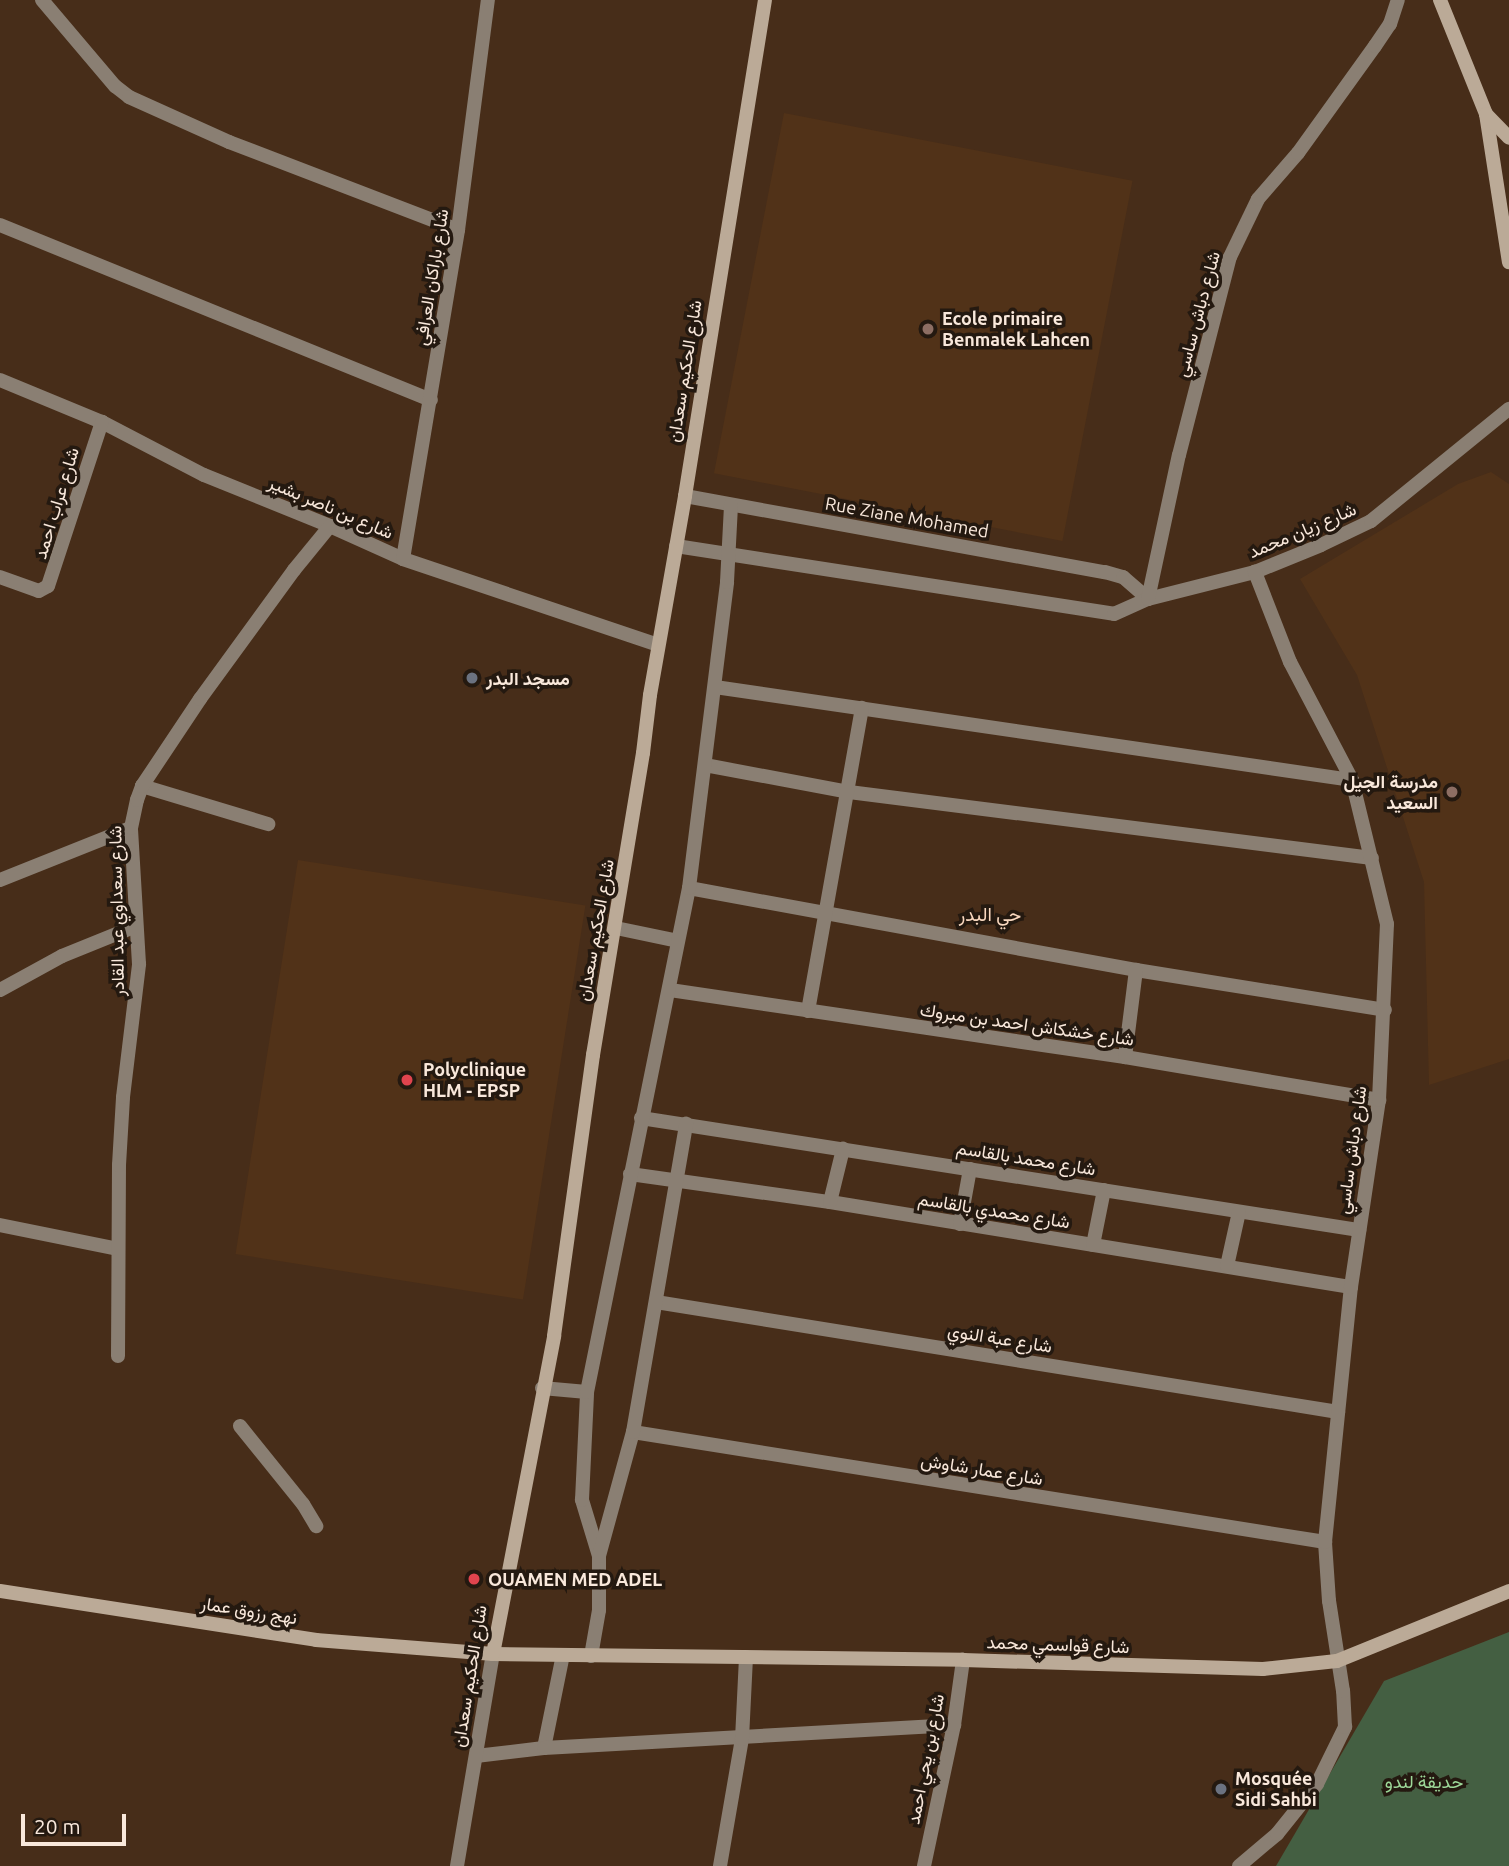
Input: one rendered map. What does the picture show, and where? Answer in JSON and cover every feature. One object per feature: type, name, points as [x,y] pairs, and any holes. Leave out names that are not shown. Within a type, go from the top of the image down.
[{"type":"street","points":[[42,0],[115,86],[129,97],[229,142],[458,229]]},
{"type":"street","name":"شارع باراكان العرافي","points":[[403,559],[432,400],[488,0]]},
{"type":"street","name":"شارع الحكيم سعدان","points":[[457,1866],[493,1654],[554,1336],[589,1080],[616,928],[658,645],[685,496],[765,0]]},
{"type":"street","name":"شارع دباش ساسي","points":[[1148,599],[1178,455],[1230,257],[1258,199],[1298,153],[1375,46],[1390,24],[1398,0]]},
{"type":"street","points":[[1440,0],[1486,114],[1509,262]]},
{"type":"street","points":[[1486,114],[1509,138]]},
{"type":"street","points":[[0,225],[432,400]]},
{"type":"street","name":"شارع بن ناصر بشير","points":[[0,380],[102,422],[204,475],[403,559],[658,645]]},
{"type":"street","name":"شارع زيان محمد","points":[[676,546],[1114,614],[1148,599],[1255,572],[1371,521],[1509,409]]},
{"type":"street","name":"شارع عراب احمد","points":[[0,577],[39,591],[48,586],[102,422]]},
{"type":"street","name":"Rue Ziane Mohamed","points":[[685,496],[1123,577],[1148,599]]},
{"type":"street","points":[[599,1556],[582,1500],[587,1392],[689,888],[715,687],[729,556],[731,505]]},
{"type":"street","name":"شارع سعداوي عبد القادر","points":[[118,1356],[123,1097],[139,964],[131,828],[142,786],[200,699],[330,526]]},
{"type":"street","name":"شارع دباش ساسي","points":[[1239,1866],[1277,1834],[1317,1784],[1345,1727],[1325,1542],[1351,1287],[1379,1100],[1387,924],[1352,780],[1290,662],[1255,572]]},
{"type":"street","points":[[715,687],[1352,780]]},
{"type":"street","points":[[808,1011],[862,708]]},
{"type":"street","points":[[705,765],[849,792],[1372,858]]},
{"type":"street","points":[[142,786],[268,824]]},
{"type":"street","points":[[0,880],[131,828]]},
{"type":"street","points":[[689,888],[1136,970],[1385,1010]]},
{"type":"street","points":[[0,990],[62,956],[136,926]]},
{"type":"street","points":[[616,928],[678,941]]},
{"type":"street","points":[[1125,1057],[1136,970]]},
{"type":"street","name":"شارع خشكاش احمد بن مبروك","points":[[670,990],[1125,1057],[1379,1100]]},
{"type":"street","name":"شارع محمد بالقاسم","points":[[641,1118],[1359,1230]]},
{"type":"street","points":[[591,1656],[599,1610],[599,1556],[633,1432],[687,1124]]},
{"type":"street","points":[[830,1202],[842,1149]]},
{"type":"street","points":[[960,1224],[970,1169]]},
{"type":"street","name":"شارع محمدي بالقاسم","points":[[630,1174],[830,1202],[1351,1287]]},
{"type":"street","points":[[1093,1245],[1104,1191]]},
{"type":"street","points":[[1227,1266],[1239,1212]]},
{"type":"street","points":[[0,1225],[118,1249]]},
{"type":"street","name":"شارع عبة النوي","points":[[656,1302],[1338,1412]]},
{"type":"street","points":[[542,1388],[587,1392]]},
{"type":"street","points":[[240,1426],[303,1504],[316,1526]]},
{"type":"street","name":"شارع عمار شاوش","points":[[633,1432],[1325,1542]]},
{"type":"street","name":"نهج رزوق عمار","points":[[0,1591],[316,1640],[493,1654]]},
{"type":"street","name":"شارع قواسمي محمد","points":[[563,1655],[962,1660],[1264,1669],[1337,1661],[1509,1591]]},
{"type":"street","points":[[493,1654],[563,1655],[544,1748]]},
{"type":"street","points":[[720,1866],[742,1739],[746,1657]]},
{"type":"street","name":"شارع بن يحي احمد","points":[[924,1866],[954,1725],[962,1660]]},
{"type":"street","points":[[476,1756],[544,1748],[742,1739],[954,1725]]},
{"type":"shaded area","name":"Ecole primaire Benmalek Lahcen","points":[[784,113],[1132,181],[1062,541],[714,473]]},
{"type":"shaded area","name":"مدرسة الجيل السعيد","points":[[1491,472],[1509,484],[1509,1059],[1429,1085],[1424,882],[1357,675],[1300,579],[1458,484]]},
{"type":"shaded area","name":"Polyclinique HLM - EPSP","points":[[298,860],[585,906],[523,1300],[236,1254]]},
{"type":"green space","name":"حديقة لندو","points":[[1509,1632],[1509,1866],[1276,1866],[1384,1681]]},
{"type":"place","name":"Ecole primaire Benmalek Lahcen","points":[[928,329]]},
{"type":"place","name":"مسجد البدر","points":[[472,678]]},
{"type":"place","name":"مدرسة الجيل السعيد","points":[[1452,792]]},
{"type":"place","name":"Polyclinique HLM - EPSP","points":[[407,1080]]},
{"type":"place","name":"OUAMEN MED ADEL","points":[[474,1579]]},
{"type":"place","name":"Mosquée Sidi Sahbi","points":[[1221,1789]]},
{"type":"district","name":"حي البدر","points":[[990,915]]}]
